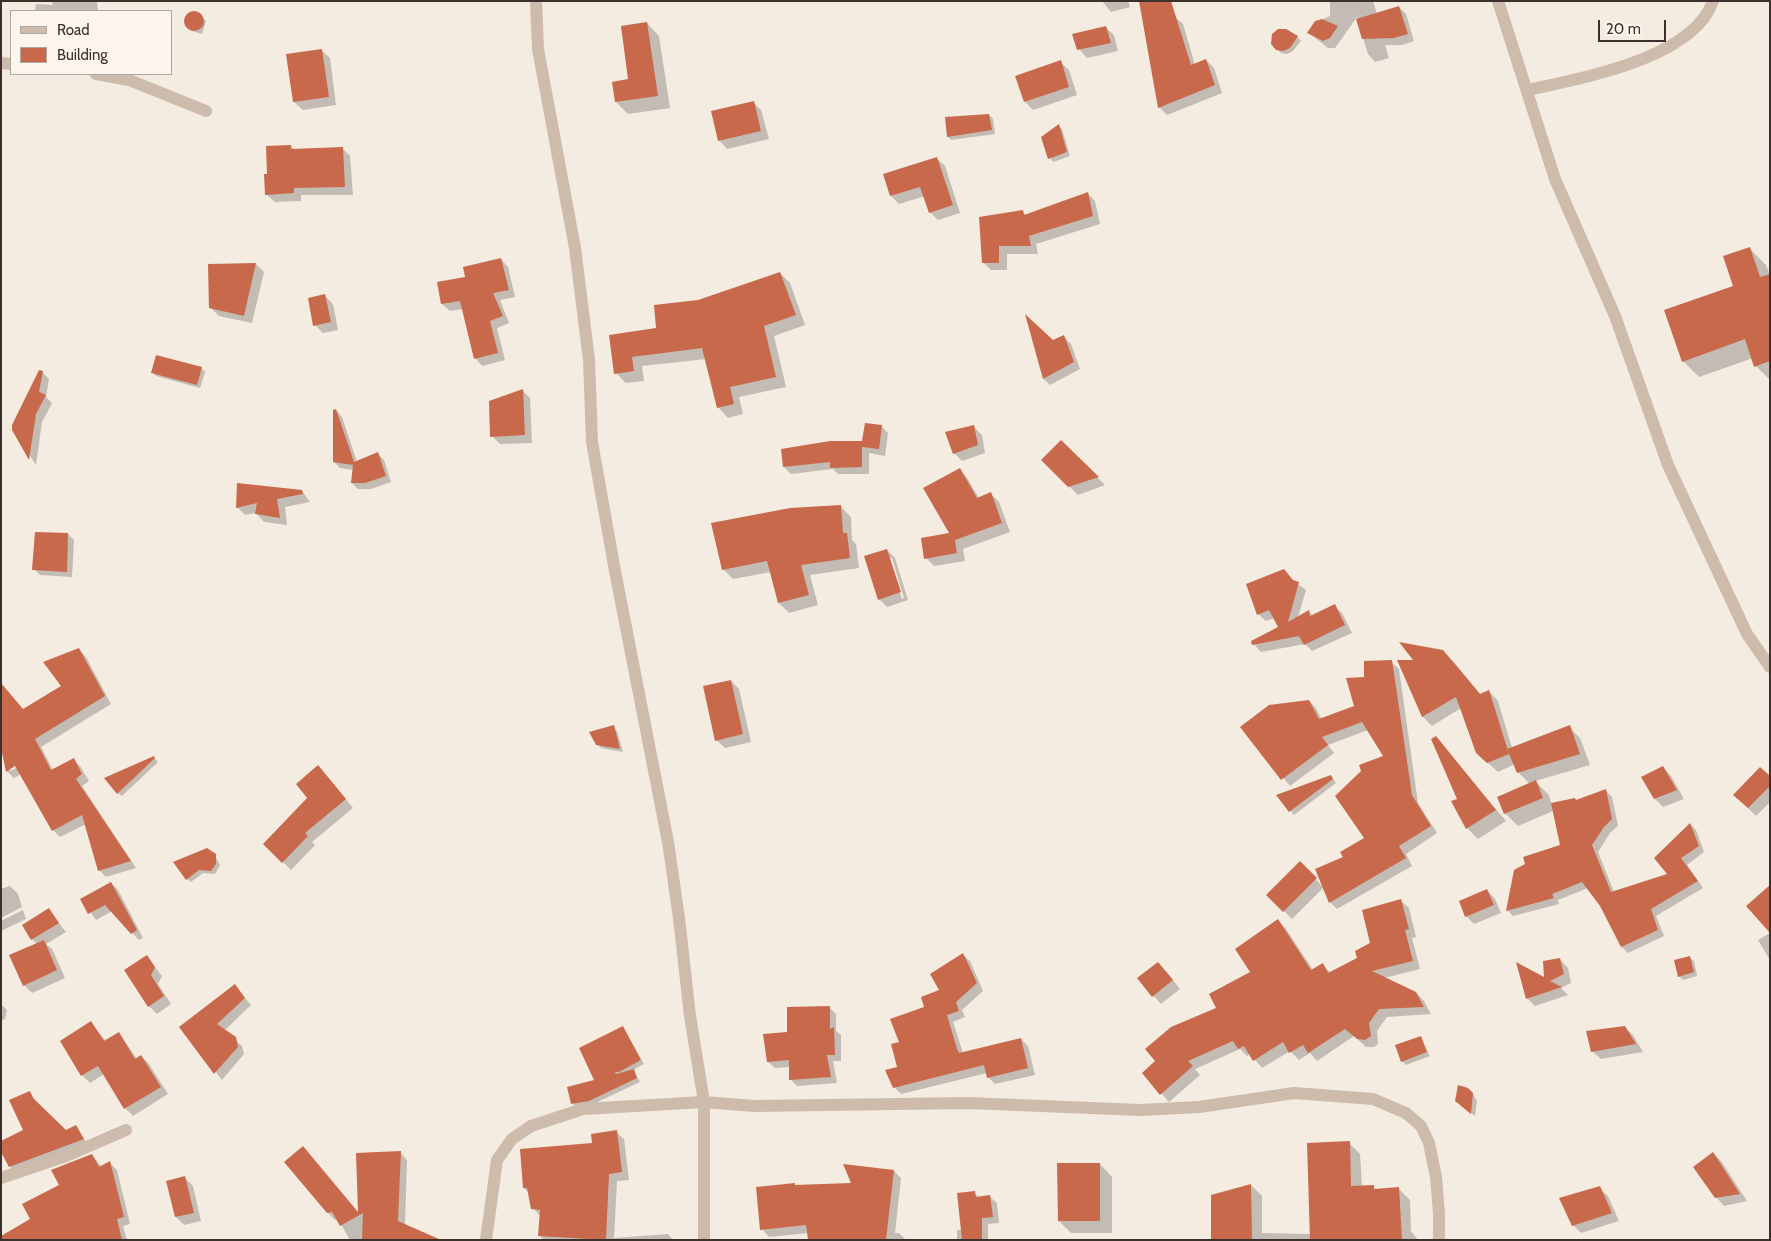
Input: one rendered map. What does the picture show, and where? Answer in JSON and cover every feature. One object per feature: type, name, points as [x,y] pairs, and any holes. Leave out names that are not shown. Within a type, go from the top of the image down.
[{"type":"street","points":[[536,1],[538,49],[577,267],[589,360],[592,442],[614,571],[668,842],[690,1016],[704,1102],[704,1240]]},
{"type":"street","points":[[1498,1],[1555,179],[1615,316],[1668,465],[1747,634],[1770,667]]},
{"type":"street","points":[[1528,90],[1579,78],[1654,55],[1692,31],[1710,8],[1712,1]]},
{"type":"street","points":[[102,75],[129,80],[206,111]]},
{"type":"street","points":[[486,1240],[497,1160],[512,1140],[530,1126],[583,1109],[704,1102],[754,1106],[968,1103],[1140,1110],[1199,1107],[1294,1093],[1373,1099],[1406,1113],[1422,1126],[1429,1142],[1436,1177],[1439,1213],[1438,1240]]},
{"type":"street","points":[[1,1178],[66,1156],[126,1130]]},
{"type":"building","points":[[1139,1],[1171,1],[1191,65],[1206,59],[1215,85],[1158,108]]},
{"type":"building","points":[[1399,6],[1408,34],[1394,38],[1362,39],[1356,19]]},
{"type":"building","points":[[194,11],[201,14],[204,21],[201,28],[194,31],[187,28],[184,21],[187,14]]},
{"type":"building","points":[[1322,19],[1338,26],[1330,38],[1323,41],[1307,33],[1315,21]]},
{"type":"building","points":[[647,22],[658,96],[615,102],[612,82],[628,79],[621,26]]},
{"type":"building","points":[[1106,26],[1111,43],[1077,50],[1072,34]]},
{"type":"building","points":[[1278,29],[1286,29],[1298,36],[1290,48],[1283,51],[1276,50],[1271,44],[1272,34]]},
{"type":"building","points":[[322,49],[329,97],[293,102],[286,54]]},
{"type":"building","points":[[1061,60],[1069,87],[1024,102],[1015,76]]},
{"type":"building","points":[[754,101],[761,131],[718,141],[711,111]]},
{"type":"building","points":[[989,114],[992,130],[947,137],[945,117]]},
{"type":"building","points":[[1059,124],[1067,152],[1048,159],[1041,137]]},
{"type":"building","points":[[291,145],[291,149],[343,147],[345,187],[294,188],[294,193],[265,195],[264,174],[267,174],[266,146]]},
{"type":"building","points":[[937,157],[953,205],[929,213],[920,187],[890,196],[883,174]]},
{"type":"building","points":[[1088,192],[1093,216],[1029,236],[1031,246],[999,246],[999,263],[982,263],[979,217],[1023,210],[1024,215]]},
{"type":"building","points":[[1750,247],[1760,277],[1770,274],[1770,361],[1754,367],[1745,339],[1682,362],[1664,310],[1733,286],[1723,256]]},
{"type":"building","points":[[501,258],[509,290],[493,293],[503,316],[490,321],[498,353],[474,359],[460,301],[441,304],[437,282],[465,277],[463,267]]},
{"type":"building","points":[[256,263],[244,316],[209,308],[208,264]]},
{"type":"building","points":[[780,272],[796,315],[764,326],[776,377],[730,387],[734,404],[717,408],[702,348],[632,357],[634,371],[614,374],[609,335],[656,328],[654,305],[698,300]]},
{"type":"building","points":[[325,294],[331,322],[313,326],[308,298]]},
{"type":"building","points":[[1025,314],[1053,340],[1064,335],[1074,362],[1043,379]]},
{"type":"building","points":[[156,355],[202,367],[197,385],[151,373]]},
{"type":"building","points":[[39,370],[43,371],[39,392],[46,395],[36,414],[29,460],[12,430],[12,425]]},
{"type":"building","points":[[523,389],[525,435],[490,437],[489,401]]},
{"type":"building","points":[[336,409],[354,462],[378,452],[386,476],[365,483],[351,483],[353,465],[333,462],[333,410]]},
{"type":"building","points":[[865,423],[882,425],[879,449],[862,447],[862,467],[830,468],[830,462],[783,467],[781,449],[830,441],[862,441]]},
{"type":"building","points":[[974,425],[978,445],[953,454],[945,432]]},
{"type":"building","points":[[1061,440],[1099,477],[1068,487],[1041,460]]},
{"type":"building","points":[[960,468],[977,498],[991,492],[1002,523],[955,540],[957,553],[924,559],[921,538],[949,533],[923,488]]},
{"type":"building","points":[[237,483],[302,490],[303,494],[277,499],[280,518],[255,514],[257,503],[236,508]]},
{"type":"building","points":[[841,505],[843,533],[847,533],[850,558],[801,565],[809,595],[778,603],[767,561],[722,570],[711,523],[790,508]]},
{"type":"building","points":[[35,532],[68,533],[67,572],[32,570]]},
{"type":"building","points":[[887,549],[901,592],[878,600],[864,556]]},
{"type":"building","points":[[1284,569],[1293,580],[1299,582],[1288,622],[1309,610],[1310,616],[1335,604],[1345,625],[1304,645],[1299,636],[1252,645],[1251,641],[1278,627],[1269,610],[1257,615],[1246,584]]},
{"type":"building","points":[[1399,642],[1443,650],[1480,694],[1489,690],[1509,754],[1487,763],[1476,753],[1456,697],[1422,717],[1397,660],[1413,660]]},
{"type":"building","points":[[79,648],[105,696],[35,739],[51,770],[74,758],[82,774],[76,779],[131,861],[98,871],[82,815],[52,831],[15,766],[6,772],[1,747],[1,683],[23,709],[61,686],[43,662]]},
{"type":"building","points":[[1392,660],[1412,795],[1431,826],[1399,846],[1406,858],[1329,903],[1315,869],[1343,857],[1340,852],[1364,838],[1335,796],[1361,771],[1359,765],[1383,756],[1362,722],[1322,737],[1328,745],[1281,780],[1240,727],[1269,705],[1309,700],[1319,719],[1354,706],[1346,678],[1364,677],[1364,661]]},
{"type":"building","points":[[731,680],[743,734],[715,741],[703,686]]},
{"type":"building","points":[[614,725],[620,749],[596,745],[589,732]]},
{"type":"building","points":[[1570,725],[1580,754],[1517,773],[1507,749]]},
{"type":"building","points":[[1436,736],[1496,810],[1466,829],[1451,801],[1457,799],[1431,739]]},
{"type":"building","points":[[154,756],[155,758],[117,794],[104,778]]},
{"type":"building","points":[[318,765],[346,799],[305,833],[308,836],[282,863],[263,844],[307,798],[296,784]]},
{"type":"building","points":[[1663,766],[1677,790],[1654,799],[1641,777]]},
{"type":"building","points":[[1760,767],[1770,776],[1770,786],[1748,808],[1733,795]]},
{"type":"building","points":[[1331,775],[1333,779],[1289,812],[1276,795]]},
{"type":"building","points":[[1536,780],[1543,798],[1504,814],[1497,797]]},
{"type":"building","points":[[1606,789],[1612,819],[1592,845],[1611,892],[1667,874],[1654,858],[1690,823],[1699,846],[1681,858],[1698,881],[1651,909],[1658,930],[1621,947],[1600,906],[1582,882],[1552,894],[1554,898],[1506,911],[1514,870],[1525,864],[1523,857],[1560,845],[1551,803],[1575,798],[1576,800]]},
{"type":"building","points":[[207,848],[216,854],[216,864],[211,871],[199,870],[186,880],[173,862]]},
{"type":"building","points":[[1300,861],[1317,878],[1283,912],[1266,895]]},
{"type":"building","points":[[111,882],[137,930],[131,934],[105,905],[88,914],[80,899]]},
{"type":"building","points":[[1770,885],[1770,933],[1746,906]]},
{"type":"building","points":[[1487,889],[1494,905],[1465,917],[1459,901]]},
{"type":"building","points":[[1401,899],[1409,929],[1405,930],[1413,961],[1372,971],[1416,992],[1424,1007],[1379,1009],[1369,1023],[1371,1036],[1365,1040],[1357,1039],[1345,1029],[1308,1053],[1303,1045],[1289,1053],[1283,1042],[1253,1061],[1244,1046],[1238,1049],[1233,1041],[1188,1061],[1193,1066],[1160,1095],[1142,1073],[1155,1061],[1145,1049],[1171,1027],[1216,1008],[1209,994],[1250,972],[1235,949],[1278,919],[1311,970],[1323,963],[1328,973],[1357,958],[1355,951],[1370,943],[1362,910]]},
{"type":"building","points":[[49,908],[59,923],[31,940],[22,925]]},
{"type":"building","points":[[44,940],[57,970],[23,986],[9,955]]},
{"type":"building","points":[[963,953],[977,983],[956,1002],[959,1011],[947,1015],[959,1053],[1021,1038],[1028,1068],[987,1078],[984,1065],[893,1088],[885,1070],[897,1067],[891,1044],[899,1042],[890,1019],[924,1007],[921,997],[939,990],[930,974]]},
{"type":"building","points":[[147,955],[155,967],[151,975],[164,996],[148,1007],[124,970]]},
{"type":"building","points":[[1690,956],[1694,972],[1678,977],[1674,960]]},
{"type":"building","points":[[1560,958],[1564,974],[1550,981],[1562,987],[1526,999],[1516,962],[1544,977],[1543,961]]},
{"type":"building","points":[[1158,962],[1173,980],[1152,997],[1137,978]]},
{"type":"building","points":[[235,984],[245,998],[217,1024],[236,1037],[238,1047],[214,1074],[179,1027]]},
{"type":"building","points":[[830,1006],[830,1029],[834,1027],[835,1055],[827,1055],[831,1077],[789,1080],[789,1060],[767,1062],[763,1034],[787,1032],[787,1007]]},
{"type":"building","points":[[91,1021],[104,1041],[119,1032],[135,1059],[141,1055],[161,1087],[124,1109],[98,1066],[81,1076],[60,1041]]},
{"type":"building","points":[[623,1026],[641,1060],[619,1072],[615,1072],[616,1074],[634,1069],[637,1078],[589,1101],[571,1104],[567,1087],[594,1080],[579,1048]]},
{"type":"building","points":[[1625,1026],[1636,1044],[1591,1052],[1586,1031]]},
{"type":"building","points":[[1421,1036],[1427,1052],[1401,1062],[1395,1045]]},
{"type":"building","points":[[1458,1085],[1468,1088],[1473,1093],[1471,1114],[1455,1101]]},
{"type":"building","points":[[30,1091],[33,1098],[66,1130],[76,1125],[84,1139],[9,1167],[1,1152],[1,1141],[23,1130],[9,1100]]},
{"type":"building","points":[[617,1130],[622,1172],[609,1174],[606,1240],[538,1236],[540,1210],[531,1209],[527,1188],[523,1188],[520,1149],[592,1143],[591,1134]]},
{"type":"building","points":[[1350,1141],[1351,1186],[1374,1185],[1374,1189],[1399,1187],[1402,1240],[1310,1240],[1307,1143]]},
{"type":"building","points":[[303,1146],[358,1212],[356,1153],[401,1151],[398,1221],[441,1240],[362,1240],[363,1213],[340,1226],[332,1212],[327,1213],[284,1162]]},
{"type":"building","points":[[1713,1152],[1740,1194],[1715,1198],[1693,1167]]},
{"type":"building","points":[[92,1154],[99,1167],[110,1161],[124,1217],[117,1219],[122,1240],[1,1240],[1,1236],[30,1219],[22,1204],[59,1185],[51,1170]]},
{"type":"building","points":[[1057,1163],[1100,1163],[1100,1221],[1058,1221]]},
{"type":"building","points":[[843,1164],[894,1170],[886,1240],[808,1240],[806,1225],[760,1230],[756,1187],[795,1183],[795,1185],[851,1183]]},
{"type":"building","points":[[185,1176],[194,1213],[175,1217],[166,1181]]},
{"type":"building","points":[[1251,1184],[1252,1240],[1211,1240],[1211,1195]]},
{"type":"building","points":[[1600,1186],[1612,1213],[1572,1226],[1559,1198]]},
{"type":"building","points":[[975,1191],[976,1197],[990,1195],[993,1217],[982,1218],[982,1240],[962,1240],[957,1193]]}]
